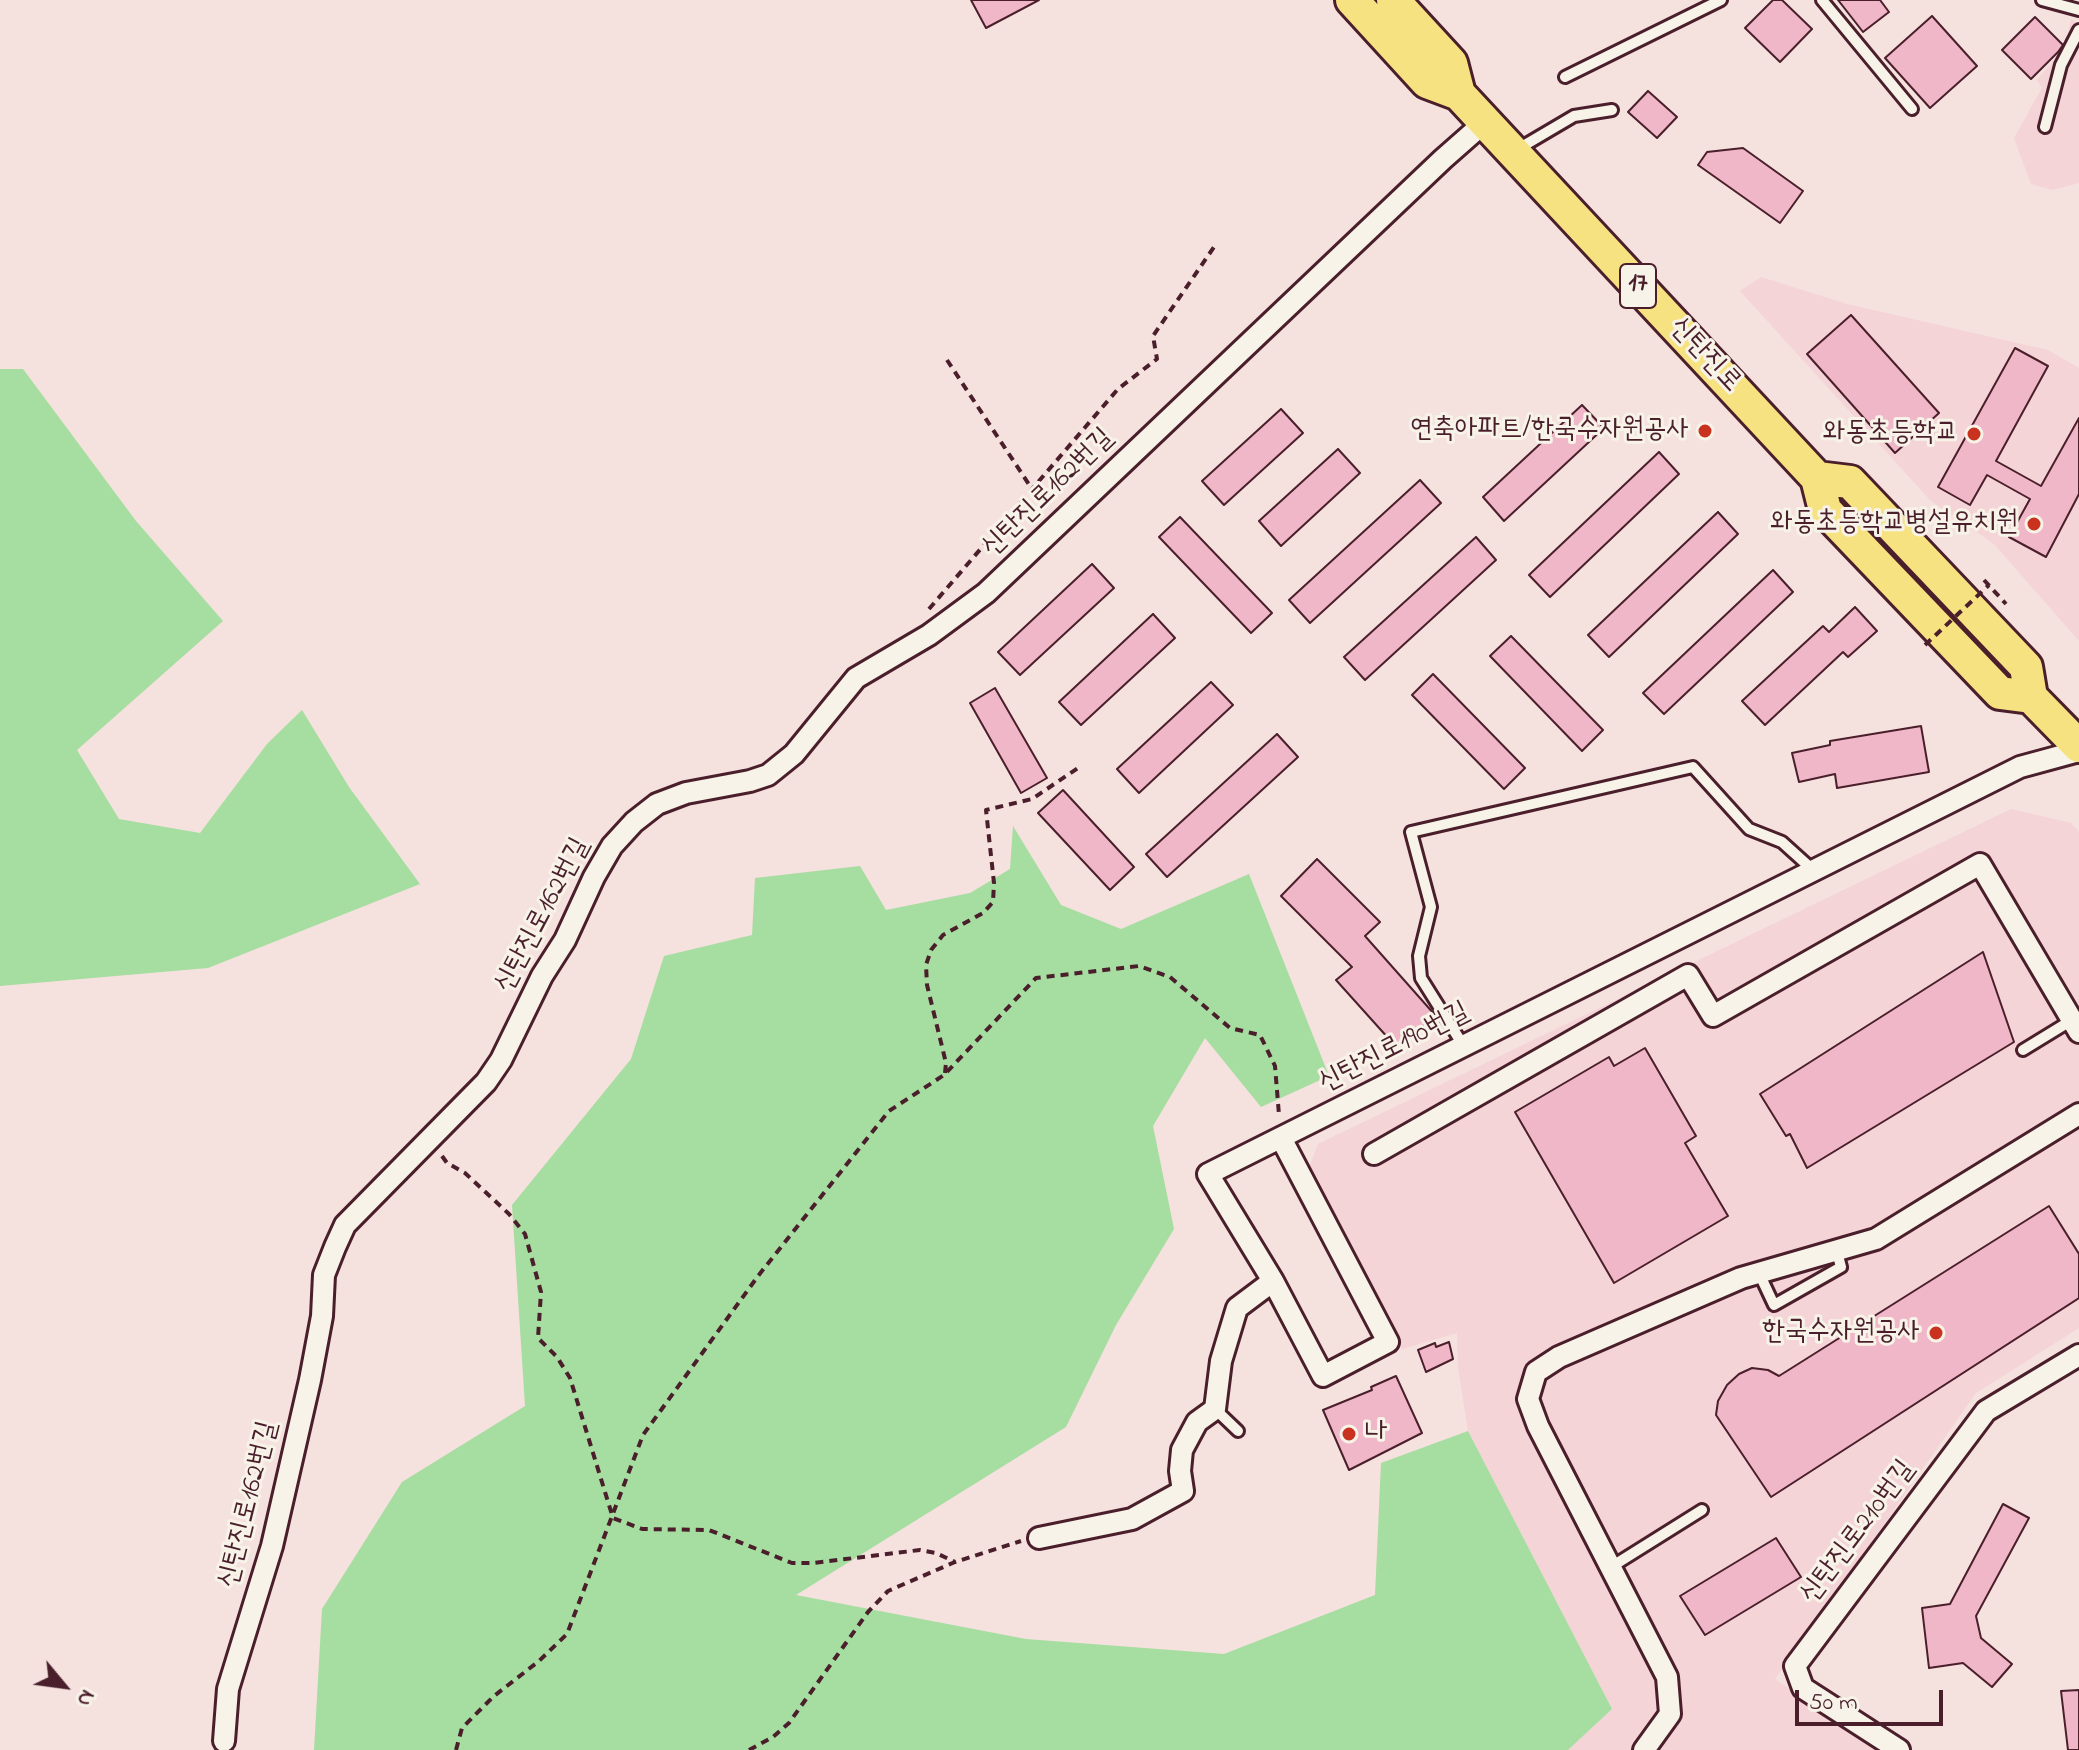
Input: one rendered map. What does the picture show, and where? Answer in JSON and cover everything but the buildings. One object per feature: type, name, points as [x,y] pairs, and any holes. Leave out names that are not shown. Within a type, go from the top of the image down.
[{"type":"main road","name":"신탄진로","points":[[1352,0],[1427,82],[1459,94],[1817,478],[1825,510],[2000,693],[2031,697],[2079,749]]},
{"type":"main road","name":"신탄진로","points":[[1393,0],[1451,63],[1459,94]]},
{"type":"street","name":"신탄진로162번길","points":[[224,1741],[228,1689],[272,1546],[310,1380],[322,1316],[324,1275],[345,1225],[486,1082],[501,1060],[612,846],[634,822],[657,804],[686,793],[768,775],[794,754],[856,678],[929,635],[986,593],[1485,122]]},
{"type":"street","name":"신탄진로190번길","points":[[1273,1281],[1208,1174],[2020,767],[2079,749]]},
{"type":"street","points":[[1374,1154],[1688,975],[1713,1016],[1980,864],[2075,1026]]},
{"type":"street","points":[[1644,1750],[1670,1714],[1667,1677],[1538,1426],[1528,1399],[1536,1372],[1573,1351],[1741,1278],[1876,1239],[2079,1114]]},
{"type":"street","points":[[1039,1538],[1132,1519],[1183,1491],[1180,1471],[1182,1450],[1197,1422],[1215,1409],[1221,1361],[1237,1308],[1273,1281],[1323,1376],[1388,1342],[1281,1138]]},
{"type":"street","name":"신탄진로210번길","points":[[1899,1750],[1803,1688],[1795,1666],[1986,1411],[2079,1355]]},
{"type":"lane","points":[[1565,77],[1721,0]]},
{"type":"lane","points":[[1822,0],[1912,109]]},
{"type":"lane","points":[[2042,0],[2079,10]]},
{"type":"lane","points":[[2045,127],[2061,65],[2079,30]]},
{"type":"lane","points":[[1513,152],[1574,116],[1612,110]]},
{"type":"lane","points":[[1463,1045],[1421,978],[1419,956],[1431,907],[1411,832],[1693,767],[1749,829],[1782,842],[1813,870]]},
{"type":"lane","points":[[2023,1050],[2075,1026]]},
{"type":"lane","points":[[1759,1273],[1774,1305],[1841,1267],[1837,1252]]},
{"type":"lane","points":[[1215,1409],[1238,1431]]},
{"type":"lane","points":[[1611,1567],[1702,1510]]},
{"type":"path","points":[[925,614],[1118,389],[1157,359],[1153,336],[1214,247]]},
{"type":"path","points":[[947,360],[1032,489]]},
{"type":"path","points":[[1984,580],[2006,604]]},
{"type":"path","points":[[1925,645],[1989,585]]},
{"type":"path","points":[[944,1075],[946,1063],[927,985],[926,965],[931,950],[943,935],[983,913],[993,902],[994,883],[986,810],[1032,799],[1081,766]]},
{"type":"path","points":[[456,1750],[462,1728],[494,1696],[539,1661],[567,1634],[643,1435],[758,1276],[889,1111],[944,1075],[1036,978],[1139,966],[1170,977],[1230,1028],[1260,1035],[1275,1066],[1281,1138]]},
{"type":"path","points":[[426,1145],[465,1173],[509,1214],[525,1234],[541,1292],[538,1338],[557,1357],[570,1378],[613,1518]]},
{"type":"path","points":[[613,1518],[642,1529],[709,1530],[792,1563],[920,1550],[955,1562]]},
{"type":"path","points":[[749,1750],[773,1737],[789,1723],[882,1596],[899,1585],[955,1562],[1039,1538]]},
{"type":"shaded area","points":[[2071,19],[2079,23],[2079,183],[2052,190],[2031,184],[2014,138],[2042,88],[2037,80],[2065,47]]},
{"type":"shaded area","name":"와동초등학교","points":[[1761,277],[1847,304],[2048,350],[2079,368],[2079,641],[1994,544],[1930,500],[1740,291]]},
{"type":"shaded area","points":[[2011,809],[2071,823],[2079,832],[2079,1328],[1976,1393],[1775,1679],[1881,1750],[1568,1750],[1612,1709],[1468,1431],[1458,1367],[1457,1333],[1402,1349],[1306,1176],[1318,1144]]},
{"type":"green space","points":[[0,369],[23,369],[136,521],[223,621],[77,750],[119,819],[200,833],[267,744],[302,710],[349,787],[420,884],[208,968],[0,986]]},
{"type":"green space","points":[[1013,826],[1061,905],[1121,929],[1249,874],[1329,1076],[1261,1107],[1205,1038],[1153,1126],[1174,1229],[1116,1325],[1066,1427],[796,1595],[1026,1639],[1224,1654],[1375,1595],[1381,1463],[1468,1431],[1612,1709],[1568,1750],[314,1750],[322,1609],[402,1482],[525,1406],[512,1205],[631,1059],[664,956],[752,935],[755,878],[860,866],[886,910],[970,893],[1010,869]]},
{"type":"place","name":"연축아파트/한국수자원공사","points":[[1705,431]]},
{"type":"place","name":"와동초등학교","points":[[1974,434]]},
{"type":"place","name":"와동초등학교병설유치원","points":[[2034,524]]},
{"type":"place","name":"한국수자원공사","points":[[1936,1333]]},
{"type":"place","name":"나","points":[[1349,1434]]}]
